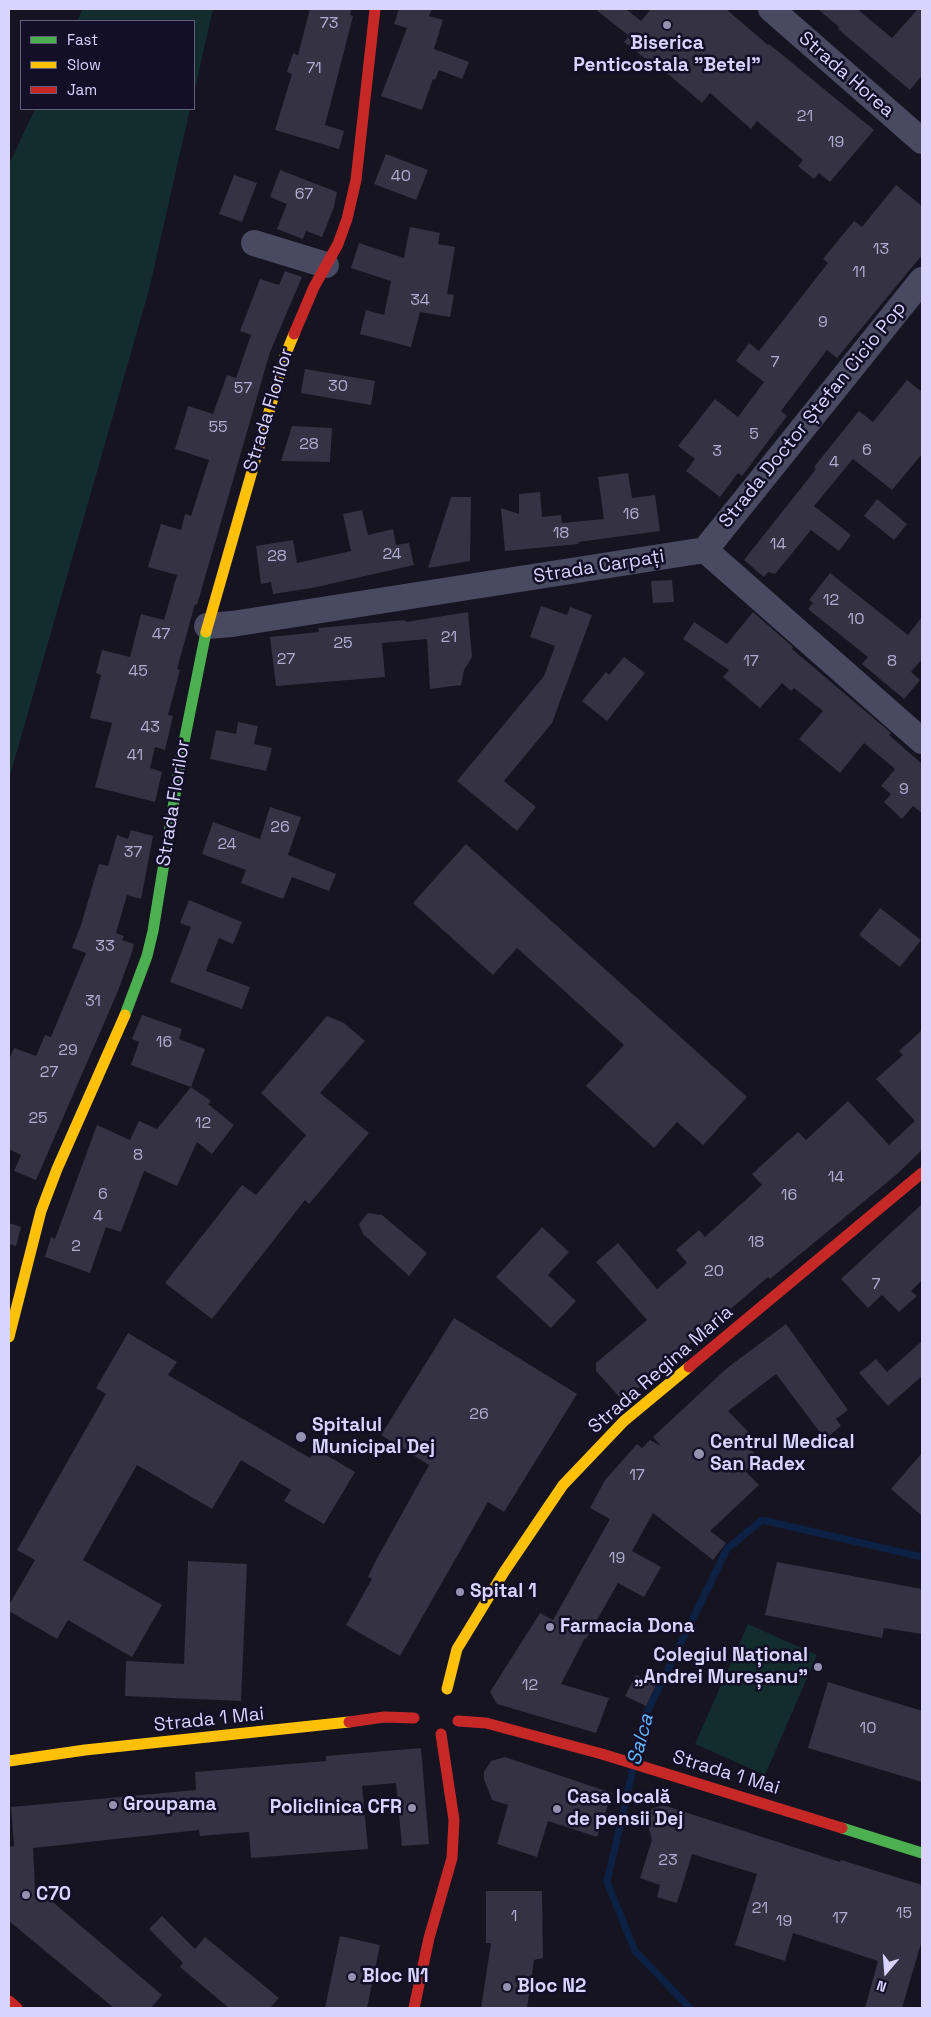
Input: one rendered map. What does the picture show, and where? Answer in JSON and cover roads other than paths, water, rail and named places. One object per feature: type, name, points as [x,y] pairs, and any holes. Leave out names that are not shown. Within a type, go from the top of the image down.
[{"type":"street","name":"Strada Florilor","points":[[9,1337],[41,1211],[57,1169],[133,997],[147,956],[153,931],[182,752],[207,626],[285,356],[298,322],[338,244],[347,218],[356,180],[375,9]]},
{"type":"street","name":"Strada Horea","points":[[771,9],[922,141]]},
{"type":"street","points":[[254,243],[326,265]]},
{"type":"street","name":"Strada Doctor Ștefan Cicio Pop","points":[[705,550],[922,280]]},
{"type":"street","points":[[705,550],[922,741]]},
{"type":"street","name":"Strada Carpați","points":[[207,626],[232,624],[705,550]]},
{"type":"street","name":"Strada Regina Maria","points":[[447,1689],[457,1649],[504,1572],[563,1485],[624,1421],[922,1173]]},
{"type":"street","points":[[432,1687],[447,1689],[456,1697]]},
{"type":"street","name":"Strada 1 Mai","points":[[9,1761],[85,1750],[353,1722],[384,1717],[417,1723],[413,1705]]},
{"type":"street","points":[[414,2008],[429,1938],[452,1858],[454,1820],[435,1734],[451,1730],[458,1721],[461,1709]]},
{"type":"street","name":"Strada 1 Mai","points":[[458,1721],[486,1723],[602,1754],[688,1779],[922,1853]]},
{"type":"street","points":[[9,2001],[17,2008]]},
{"type":"waterway","name":"Salca","points":[[635,1758],[645,1716],[727,1549],[762,1520],[922,1557]]},
{"type":"waterway","name":"Salca","points":[[633,1769],[607,1882],[635,1951],[690,2008]]},
{"type":"place","name":"Biserica Penticostala \"Betel\"","points":[[667,25]]},
{"type":"place","name":"Spitalul Municipal Dej","points":[[301,1437]]},
{"type":"place","name":"Centrul Medical San Radex","points":[[699,1454]]},
{"type":"place","name":"Spital 1","points":[[460,1592]]},
{"type":"place","name":"Farmacia Dona","points":[[550,1627]]},
{"type":"place","name":"Colegiul Național „Andrei Mureșanu”","points":[[818,1667]]},
{"type":"place","name":"Groupama","points":[[113,1805]]},
{"type":"place","name":"Policlinica CFR","points":[[412,1808]]},
{"type":"place","name":"Casa locală de pensii Dej","points":[[557,1809]]},
{"type":"place","name":"C70","points":[[26,1895]]},
{"type":"place","name":"Bloc N1","points":[[352,1977]]},
{"type":"place","name":"Bloc N2","points":[[507,1987]]}]
